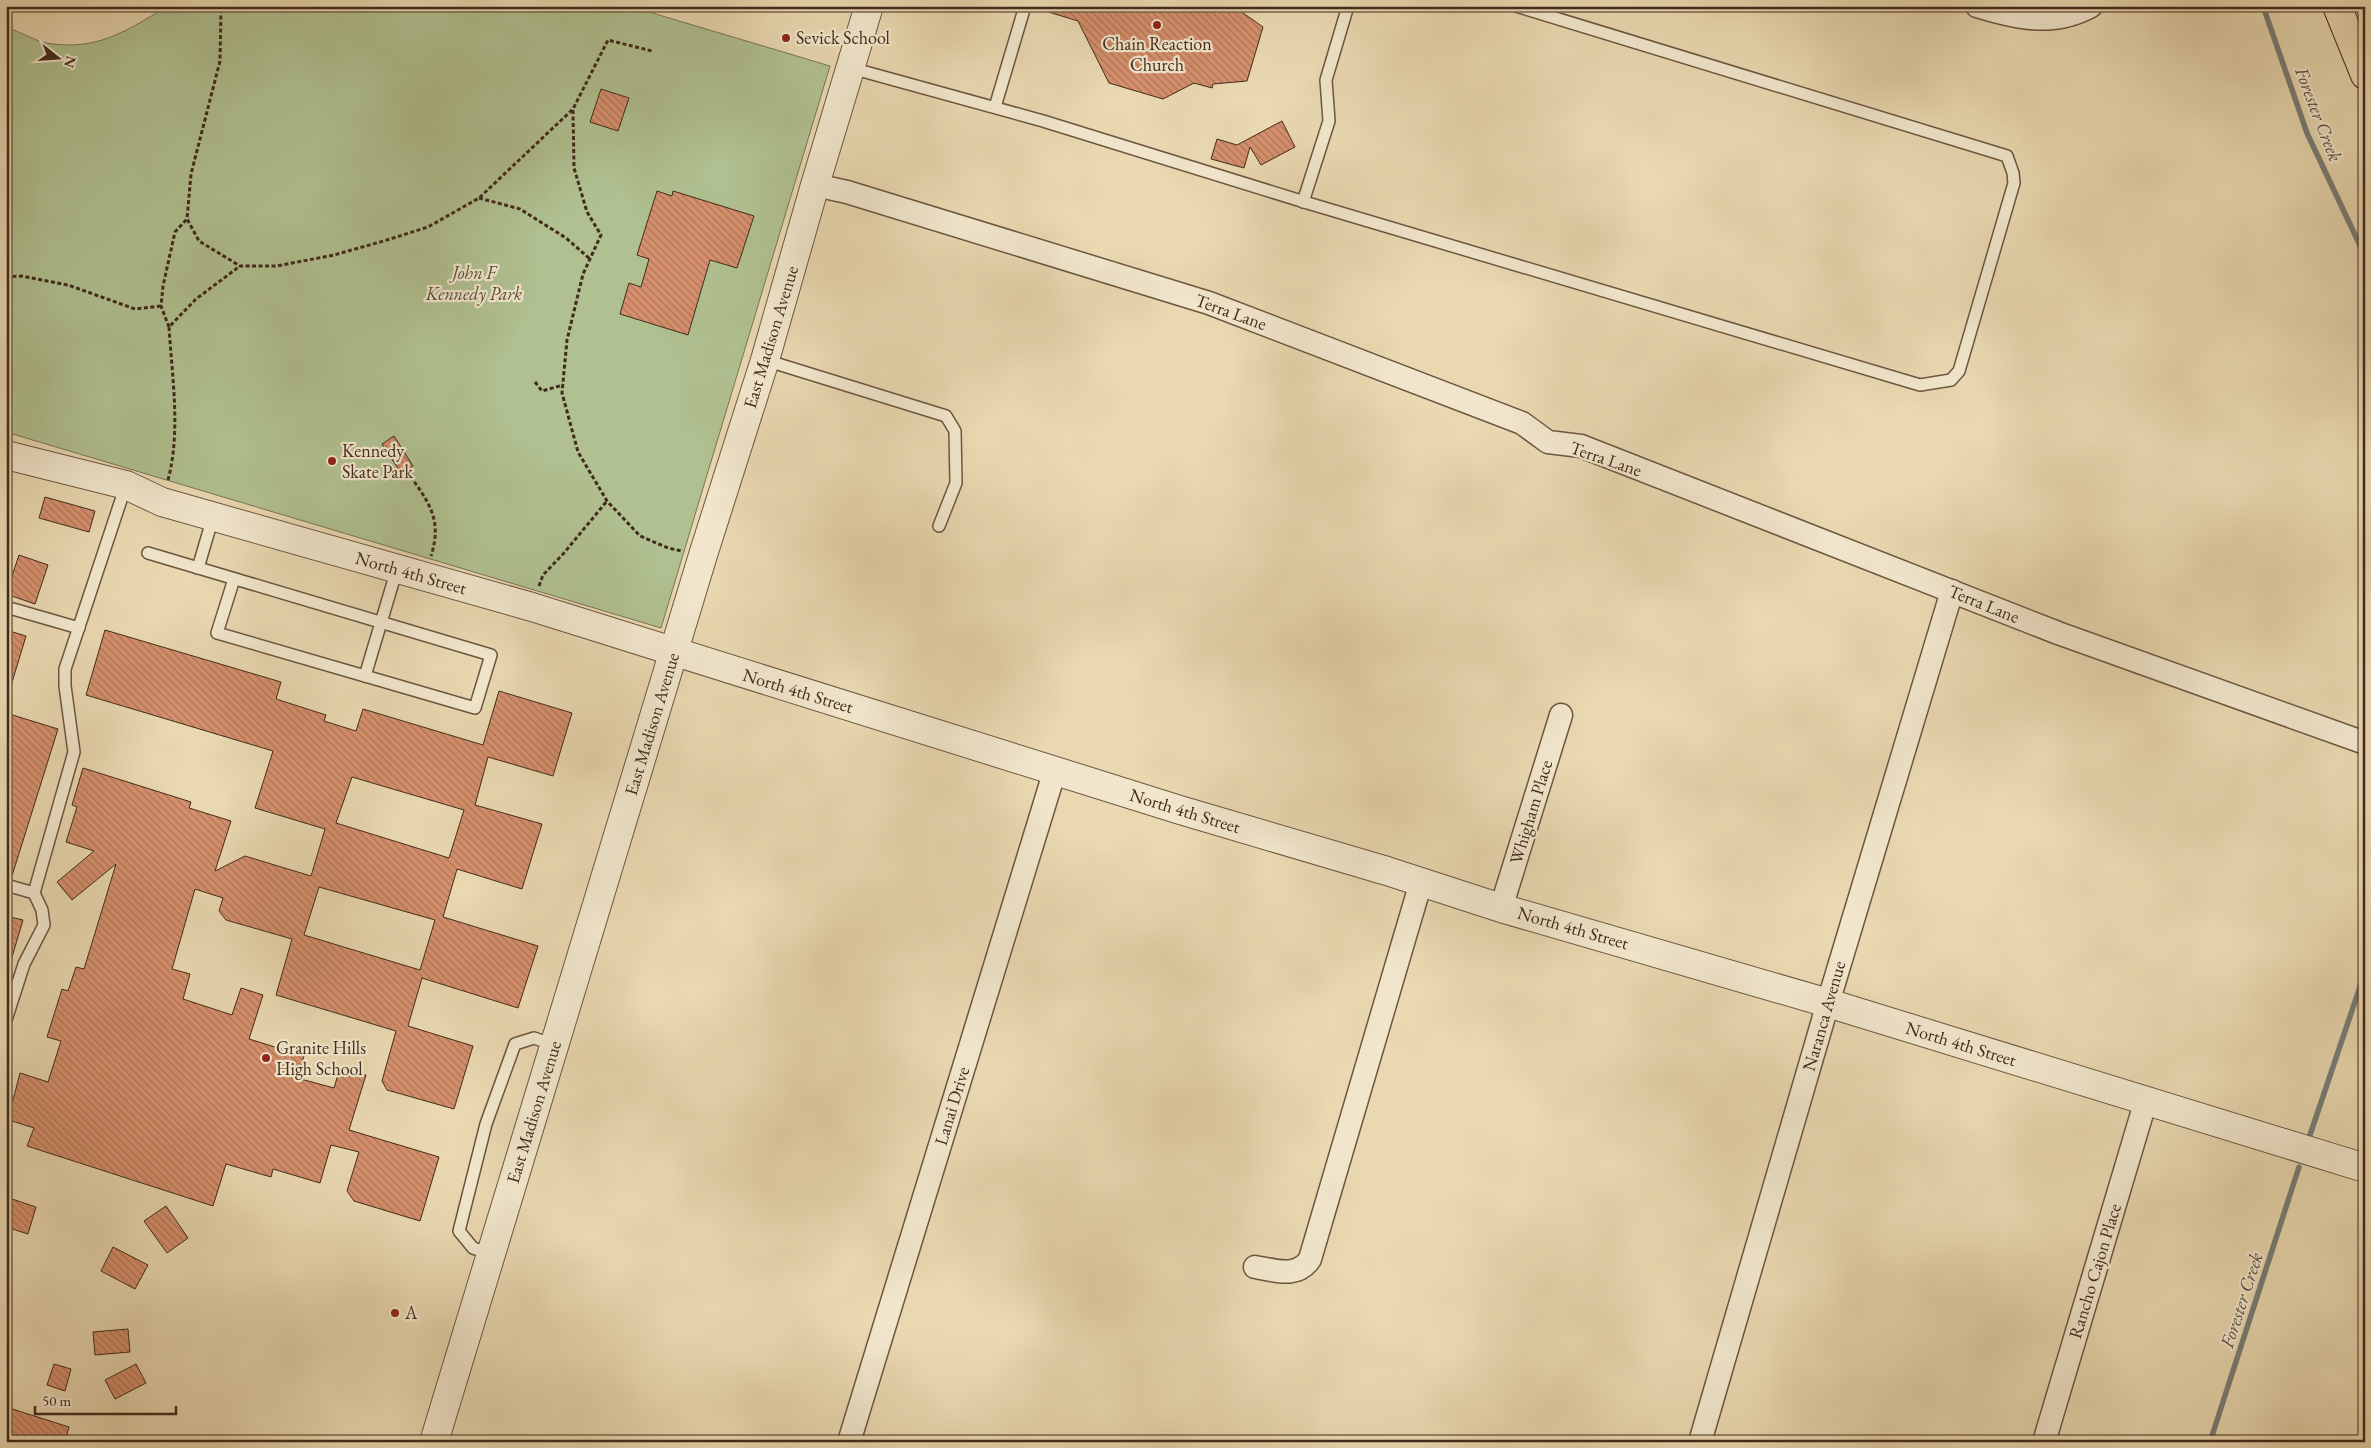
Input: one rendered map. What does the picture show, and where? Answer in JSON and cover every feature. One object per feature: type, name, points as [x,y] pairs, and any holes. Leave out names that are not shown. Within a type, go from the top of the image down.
[{"type":"highway","points":[[2337,6],[2365,75]]},
{"type":"street","name":"East Madison Avenue","points":[[434,1442],[703,555],[765,360],[869,6]]},
{"type":"street","points":[[1977,6],[2024,19],[2050,19],[2083,10]]},
{"type":"street","name":"Terra Lane","points":[[815,185],[847,192],[1210,303],[1522,423],[1548,442],[1581,446],[2058,633],[2365,743]]},
{"type":"street","name":"North 4th Street","points":[[6,455],[126,485],[162,502],[532,608],[1180,810],[1421,882],[1501,908],[1828,1003],[2365,1168]]},
{"type":"street","name":"Naranca Avenue","points":[[1700,1442],[1828,1003],[1952,591]]},
{"type":"street","name":"Whigham Place","points":[[1501,908],[1561,715]]},
{"type":"street","name":"Lanai Drive","points":[[849,1442],[1056,770]]},
{"type":"street","points":[[1255,1266],[1294,1272],[1305,1267],[1310,1259],[1421,882]]},
{"type":"street","name":"Rancho Cajon Place","points":[[2044,1442],[2146,1100]]},
{"type":"lane","points":[[995,108],[1025,6]]},
{"type":"lane","points":[[1303,202],[1329,121],[1326,80],[1348,6]]},
{"type":"lane","points":[[852,68],[995,108],[1303,202],[1920,385],[1951,380],[1959,371],[2014,183],[2007,156],[1516,6]]},
{"type":"lane","points":[[765,360],[946,416],[954,431],[956,484],[939,526]]},
{"type":"lane","points":[[6,1020],[24,964],[44,925],[42,910],[34,893],[74,752],[65,686],[65,669],[126,485]]},
{"type":"lane","points":[[198,568],[213,517]]},
{"type":"lane","points":[[148,552],[491,655],[475,708],[217,633],[234,578]]},
{"type":"lane","points":[[365,676],[397,569]]},
{"type":"lane","points":[[6,607],[79,628]]},
{"type":"lane","points":[[6,885],[34,893]]},
{"type":"lane","points":[[491,1254],[473,1248],[458,1231],[486,1124],[515,1044],[534,1038],[554,1046]]},
{"type":"path","points":[[221,9],[220,61],[191,174],[187,219],[199,241],[240,266],[277,266],[334,255],[428,227],[479,198],[572,109],[608,40],[652,51]]},
{"type":"path","points":[[572,109],[574,168],[587,212],[601,235],[583,274],[567,340],[562,394],[578,452],[607,501],[640,536],[668,548],[703,555]]},
{"type":"path","points":[[479,198],[520,209],[566,238],[590,259]]},
{"type":"path","points":[[162,502],[174,458],[169,327],[161,306],[163,286],[175,232],[187,219]]},
{"type":"path","points":[[169,327],[196,299],[240,266]]},
{"type":"path","points":[[6,277],[22,276],[68,285],[135,309],[161,306]]},
{"type":"path","points":[[535,382],[542,390],[563,385]]},
{"type":"path","points":[[407,471],[422,493],[437,523],[437,538],[430,559]]},
{"type":"path","points":[[532,608],[543,575],[607,501]]},
{"type":"green space","name":"John F Kennedy Park","points":[[161,6],[629,6],[830,66],[661,628],[6,432],[6,27],[35,40],[47,43],[83,44],[96,42],[121,33],[158,12]]},
{"type":"building","points":[[1042,6],[1233,6],[1263,27],[1247,81],[1213,84],[1212,88],[1194,83],[1163,99],[1109,83],[1078,21],[1042,10]]},
{"type":"building","points":[[601,89],[629,98],[618,131],[590,122]]},
{"type":"building","points":[[1282,121],[1295,147],[1261,165],[1250,147],[1244,168],[1211,159],[1217,139],[1237,145]]},
{"type":"building","points":[[657,191],[672,196],[673,191],[754,216],[737,268],[710,260],[688,335],[620,314],[629,283],[641,287],[649,259],[637,255]]},
{"type":"building","points":[[394,436],[413,466],[401,473],[382,444]]},
{"type":"building","points":[[45,497],[95,511],[89,532],[39,518]]},
{"type":"building","points":[[19,555],[48,565],[35,604],[6,594]]},
{"type":"building","points":[[6,630],[26,636],[10,689],[6,688]]},
{"type":"building","points":[[105,630],[281,682],[276,699],[326,715],[324,721],[356,731],[363,709],[483,745],[499,691],[572,713],[553,776],[488,757],[475,805],[542,824],[522,889],[457,869],[443,917],[538,946],[518,1008],[422,978],[408,1026],[473,1046],[454,1109],[387,1090],[382,1081],[396,1031],[276,995],[292,939],[226,920],[219,911],[223,898],[195,889],[172,969],[190,974],[183,999],[232,1015],[241,988],[263,995],[249,1039],[304,1056],[297,1078],[334,1088],[340,1068],[366,1075],[349,1130],[439,1157],[420,1221],[354,1201],[347,1191],[359,1152],[331,1145],[320,1183],[273,1169],[271,1177],[226,1164],[213,1206],[27,1146],[34,1128],[6,1119],[6,1098],[13,1100],[20,1073],[48,1082],[61,1041],[47,1037],[62,989],[68,991],[76,967],[84,969],[116,864],[72,900],[57,882],[94,851],[66,842],[77,807],[72,805],[83,768],[191,802],[189,808],[231,821],[215,871],[245,856],[311,876],[325,829],[255,808],[273,751],[86,695]],"holes":[[[352,777],[464,810],[449,858],[336,823]],[[319,887],[435,920],[420,970],[304,935]]]},
{"type":"building","points":[[6,713],[58,729],[11,879],[6,878],[6,781],[12,760],[6,759]]},
{"type":"building","points":[[6,916],[23,920],[10,964],[6,963]]},
{"type":"building","points":[[6,1197],[36,1207],[28,1234],[6,1227]]},
{"type":"building","points":[[166,1206],[188,1238],[167,1253],[144,1221]]},
{"type":"building","points":[[113,1247],[148,1265],[135,1289],[101,1271]]},
{"type":"building","points":[[128,1329],[130,1352],[95,1355],[93,1332]]},
{"type":"building","points":[[54,1364],[71,1369],[65,1391],[47,1385]]},
{"type":"building","points":[[136,1364],[146,1383],[115,1399],[105,1380]]},
{"type":"building","points":[[6,1407],[69,1427],[65,1442],[6,1442]]},
{"type":"waterway","name":"Forester Creek","points":[[2263,6],[2307,133],[2365,256]]},
{"type":"waterway","name":"Forester Creek","points":[[2309,1138],[2365,972]]},
{"type":"waterway","name":"Forester Creek","points":[[2210,1442],[2299,1167]]},
{"type":"place","name":"Chain Reaction Church","points":[[1157,25]]},
{"type":"place","name":"Sevick School","points":[[786,38]]},
{"type":"place","name":"Kennedy Skate Park","points":[[332,461]]},
{"type":"place","name":"Granite Hills High School","points":[[266,1058]]},
{"type":"place","name":"A","points":[[395,1313]]}]
